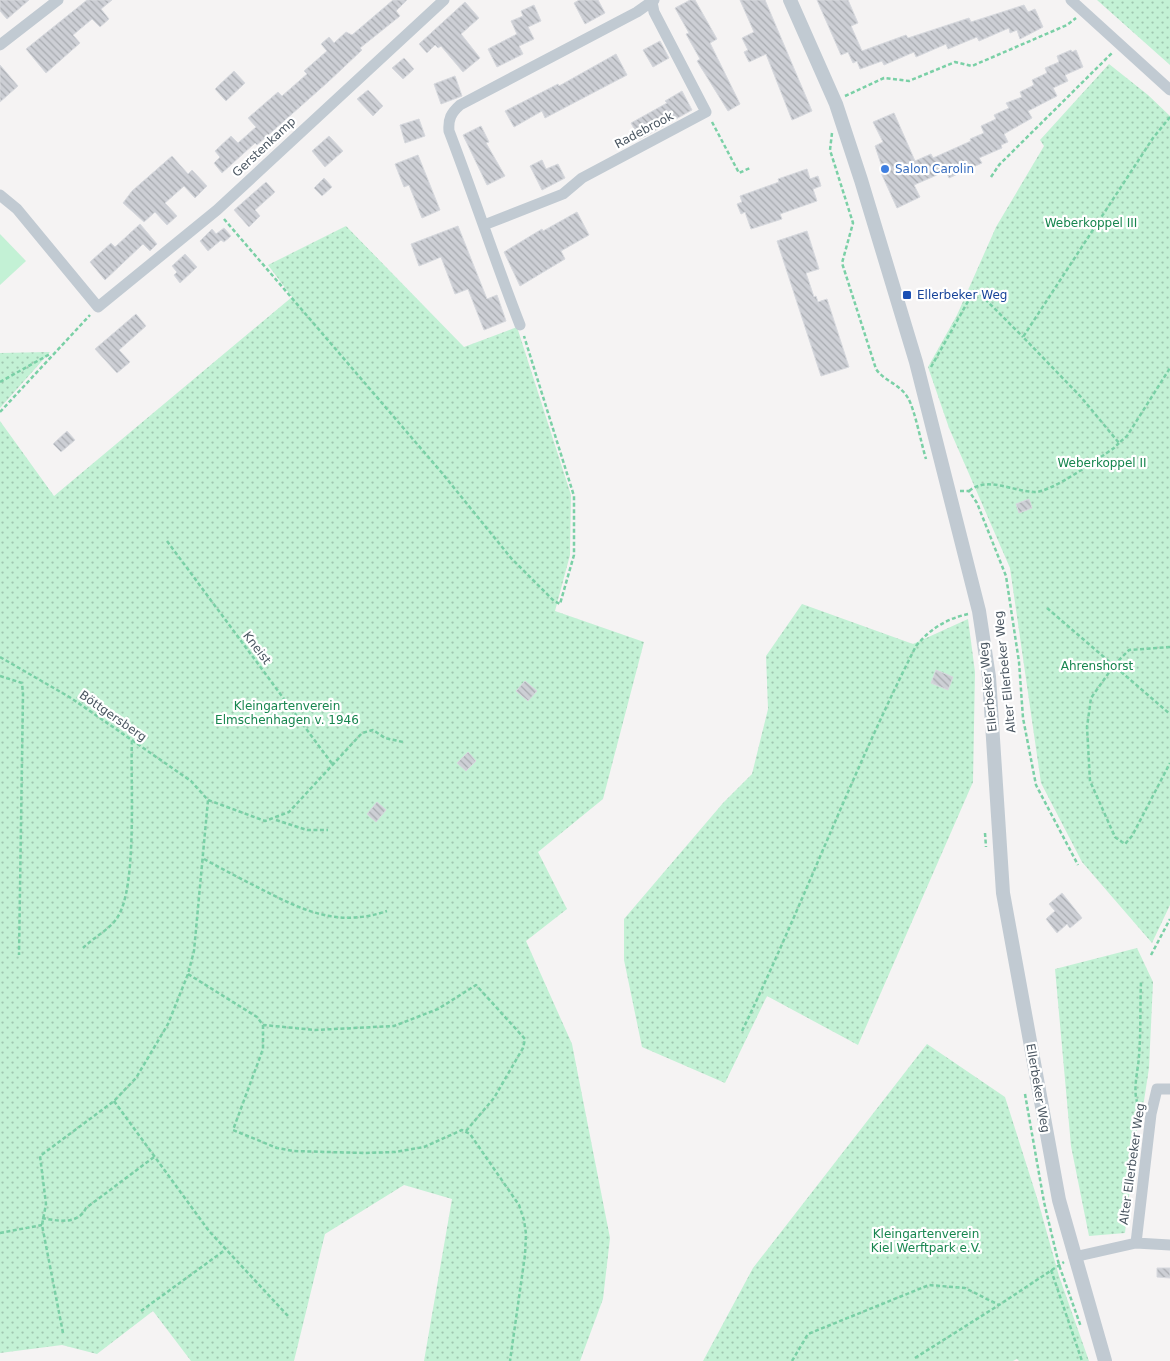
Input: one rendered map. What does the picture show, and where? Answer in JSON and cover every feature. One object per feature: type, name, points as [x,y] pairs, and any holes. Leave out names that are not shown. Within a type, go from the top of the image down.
[{"type":"street","points":[[0,45],[58,0]]},
{"type":"street","name":"Gerstenkamp","points":[[98,307],[217,210],[444,0]]},
{"type":"street","name":"Ellerbeker Weg","points":[[790,0],[834,100],[861,180],[919,372],[951,492],[974,612],[989,677],[1003,893],[1059,1200],[1105,1361]]},
{"type":"street","points":[[1071,0],[1170,90]]},
{"type":"street","points":[[520,325],[486,238],[484,225],[449,131],[448,121],[452,112],[460,105],[637,12],[653,1],[654,12],[706,112]]},
{"type":"street","name":"Radebrook","points":[[484,225],[563,194],[582,178],[706,112]]},
{"type":"street","points":[[0,195],[17,209],[98,307]]},
{"type":"street","name":"Alter Ellerbeker Weg","points":[[1136,1243],[1151,1114],[1157,1089],[1170,1089]]},
{"type":"street","points":[[1074,1257],[1136,1243],[1170,1244]]},
{"type":"path","points":[[834,100],[884,78],[909,81],[955,62],[972,66],[1067,25],[1084,12]]},
{"type":"path","points":[[991,177],[999,165],[1120,45]]},
{"type":"path","points":[[706,112],[739,174],[750,168]]},
{"type":"path","points":[[1024,336],[1153,138],[1170,116]]},
{"type":"path","points":[[832,128],[830,150],[853,223],[842,263],[876,369],[882,377],[894,383],[908,398],[927,461]]},
{"type":"path","points":[[217,210],[442,473],[511,558],[554,601],[560,604],[574,556],[574,496],[520,325]]},
{"type":"path","points":[[919,372],[931,367],[975,289],[1024,336],[1081,397],[1119,443]]},
{"type":"path","points":[[0,412],[98,307]]},
{"type":"path","points":[[0,382],[54,352]]},
{"type":"path","points":[[951,492],[968,491],[977,484],[989,483],[1027,492],[1043,491],[1074,475],[1114,448],[1128,436],[1170,368]]},
{"type":"path","name":"Alter Ellerbeker Weg","points":[[968,491],[977,503],[1006,576],[1018,654],[1023,718],[1036,785],[1078,865]]},
{"type":"path","name":"Kneist","points":[[166,541],[332,765]]},
{"type":"path","points":[[1047,608],[1115,664],[1170,714]]},
{"type":"path","points":[[971,623],[974,612]]},
{"type":"path","points":[[742,1031],[782,947],[810,880],[916,646],[937,626],[956,617],[974,612]]},
{"type":"path","points":[[1170,646],[1128,650],[1115,664],[1091,698],[1087,727],[1090,781],[1115,837],[1125,844],[1132,836],[1170,763]]},
{"type":"path","name":"Böttgersberg","points":[[0,657],[71,698],[191,782],[208,800]]},
{"type":"path","points":[[0,676],[22,683],[23,694],[19,954]]},
{"type":"path","points":[[63,1333],[42,1225],[46,1204],[40,1156],[114,1101],[136,1078],[168,1024],[188,974],[198,927],[208,800],[265,821],[274,819],[289,812],[362,732],[373,730],[385,738],[403,742]]},
{"type":"path","points":[[83,948],[117,918],[125,892],[131,853],[132,740]]},
{"type":"path","points":[[274,819],[307,830],[328,830]]},
{"type":"path","points":[[985,831],[986,850]]},
{"type":"path","points":[[204,859],[285,902],[316,913],[344,917],[368,916],[387,911]]},
{"type":"path","points":[[1150,955],[1170,919]]},
{"type":"path","points":[[188,974],[257,1017],[263,1025],[263,1049],[233,1130],[277,1148],[328,1153],[395,1152],[424,1147],[462,1130],[466,1130],[494,1098],[523,1048],[525,1039],[476,985],[438,1009],[394,1026],[315,1030],[263,1025]]},
{"type":"path","points":[[1141,982],[1136,1103],[1142,1114],[1151,1114]]},
{"type":"path","points":[[1025,1093],[1044,1202],[1059,1265],[1084,1335]]},
{"type":"path","points":[[114,1101],[225,1250],[288,1316]]},
{"type":"path","points":[[466,1130],[519,1206],[524,1220],[525,1256],[510,1361]]},
{"type":"path","points":[[42,1218],[76,1220],[83,1215],[86,1208],[154,1157]]},
{"type":"path","points":[[0,1233],[42,1225]]},
{"type":"path","points":[[140,1312],[225,1250]]},
{"type":"path","points":[[915,1358],[1074,1257]]},
{"type":"path","points":[[1051,1270],[1082,1361]]},
{"type":"path","points":[[792,1361],[808,1334],[929,1285],[965,1288],[999,1305]]},
{"type":"green space","points":[[1097,0],[1170,0],[1170,65]]},
{"type":"green space","points":[[1109,64],[1148,95],[1170,116],[1170,905],[1152,943],[1082,862],[1041,783],[1010,568],[949,428],[928,367],[957,315],[996,227],[1044,146],[1040,140]]},
{"type":"green space","name":"Kleingartenverein Elmschenhagen v. 1946","points":[[346,226],[464,347],[517,327],[571,495],[570,555],[555,611],[644,642],[603,799],[538,852],[567,909],[526,941],[572,1044],[610,1238],[603,1299],[580,1361],[424,1361],[452,1199],[404,1185],[325,1234],[294,1361],[191,1361],[153,1311],[97,1354],[62,1345],[0,1353],[0,421],[54,496],[292,297],[268,265]]},
{"type":"green space","points":[[0,234],[26,261],[0,285]]},
{"type":"green space","points":[[50,352],[0,408],[0,353]]},
{"type":"green space","points":[[802,604],[913,644],[968,619],[975,672],[973,782],[858,1045],[767,996],[725,1083],[642,1047],[624,960],[624,919],[723,803],[752,774],[768,709],[766,656]]},
{"type":"green space","points":[[1137,948],[1153,982],[1149,1068],[1142,1114],[1136,1133],[1125,1233],[1089,1236],[1071,1146],[1055,969]]},
{"type":"green space","name":"Kleingartenverein Kiel Werftpark e.V.","points":[[927,1044],[1005,1097],[1038,1201],[1059,1276],[1089,1361],[1019,1361],[1017,1359],[1013,1361],[703,1361],[753,1268]]},
{"type":"building","points":[[0,0],[29,0],[7,19],[0,11]]},
{"type":"building","points":[[87,0],[112,0],[101,9],[109,19],[100,27],[92,19],[73,35],[80,43],[46,73],[26,49]]},
{"type":"building","points":[[393,0],[407,0],[396,11],[400,16],[360,48],[362,50],[328,82],[257,145],[255,143],[222,173],[214,163],[220,157],[215,151],[231,136],[238,143],[256,127],[248,118],[278,92],[282,96],[307,74],[304,71],[327,51],[321,44],[329,37],[334,43],[346,32],[352,35]]},
{"type":"building","points":[[579,0],[598,0],[605,13],[585,24],[574,3]]},
{"type":"building","points":[[690,0],[695,0],[717,39],[710,43],[740,104],[728,111],[697,61],[700,59],[686,34],[689,33],[675,8]]},
{"type":"building","points":[[740,0],[765,0],[812,111],[792,120],[766,54],[749,62],[744,52],[748,50],[742,38],[754,32]]},
{"type":"building","points":[[817,0],[848,0],[858,23],[851,26],[862,51],[906,35],[908,38],[969,18],[971,22],[1024,5],[1028,12],[1035,9],[1043,27],[1020,39],[1017,30],[1010,33],[1009,28],[979,41],[977,37],[948,49],[946,44],[916,57],[914,52],[884,65],[882,61],[860,69],[857,61],[853,63],[848,52],[841,55]]},
{"type":"building","points":[[465,2],[479,18],[461,34],[480,58],[463,72],[441,46],[438,48],[435,45],[427,53],[419,44]]},
{"type":"building","points":[[534,5],[541,21],[528,27],[534,39],[519,46],[523,54],[497,67],[488,49],[517,34],[511,21],[523,16],[521,11]]},
{"type":"building","points":[[660,41],[669,58],[653,67],[643,50]]},
{"type":"building","points":[[1071,50],[1072,52],[1076,50],[1083,67],[1065,75],[1068,81],[1053,88],[1057,96],[1028,111],[1032,118],[1004,134],[1008,142],[1001,145],[1002,148],[979,158],[982,163],[949,178],[946,171],[914,185],[920,197],[897,208],[882,175],[881,164],[875,146],[883,142],[873,122],[894,113],[915,161],[931,154],[933,158],[984,133],[981,126],[996,119],[994,115],[1009,108],[1006,103],[1022,97],[1020,92],[1034,85],[1032,80],[1047,73],[1045,68],[1059,62],[1057,56]]},
{"type":"building","points":[[616,54],[627,75],[545,118],[542,111],[514,127],[505,111],[558,84],[559,86]]},
{"type":"building","points":[[404,58],[414,69],[403,79],[392,68]]},
{"type":"building","points":[[0,65],[18,86],[0,102]]},
{"type":"building","points":[[234,71],[245,83],[226,101],[215,89]]},
{"type":"building","points":[[455,76],[462,96],[441,104],[434,84]]},
{"type":"building","points":[[368,90],[383,106],[373,116],[357,99]]},
{"type":"building","points":[[682,91],[692,110],[640,139],[631,123],[667,103],[665,101]]},
{"type":"building","points":[[419,119],[425,136],[405,143],[400,125]]},
{"type":"building","points":[[481,126],[489,142],[486,143],[505,176],[487,185],[463,135]]},
{"type":"building","points":[[329,136],[343,151],[325,167],[312,151]]},
{"type":"building","points":[[418,155],[440,210],[422,218],[409,185],[404,187],[395,164]]},
{"type":"building","points":[[172,156],[188,174],[192,170],[207,186],[195,198],[184,186],[165,203],[177,216],[167,225],[155,212],[144,222],[123,203],[132,191]]},
{"type":"building","points":[[542,160],[546,169],[558,164],[565,178],[542,190],[530,166]]},
{"type":"building","points":[[807,169],[810,179],[818,176],[821,186],[813,189],[817,201],[780,214],[782,219],[751,229],[745,212],[741,214],[737,204],[742,202],[740,196],[779,182],[778,179]]},
{"type":"building","points":[[324,178],[332,187],[322,196],[314,188]]},
{"type":"building","points":[[266,182],[275,192],[255,210],[260,216],[249,227],[234,210]]},
{"type":"building","points":[[577,212],[589,235],[561,251],[565,259],[520,286],[504,252],[542,229],[543,231]]},
{"type":"building","points":[[140,224],[157,244],[150,251],[143,244],[105,280],[90,262],[111,243],[115,247]]},
{"type":"building","points":[[458,226],[487,299],[497,295],[506,321],[484,330],[468,289],[455,294],[441,257],[419,266],[411,244]]},
{"type":"building","points":[[224,228],[231,236],[224,242],[221,240],[208,251],[200,241],[212,229],[216,234]]},
{"type":"building","points":[[807,231],[819,269],[806,273],[814,297],[816,296],[818,302],[827,299],[849,367],[821,376],[777,241]]},
{"type":"building","points":[[185,254],[197,267],[180,283],[174,275],[177,272],[172,266]]},
{"type":"building","points":[[136,314],[146,326],[119,350],[130,362],[117,373],[95,349]]},
{"type":"building","points":[[67,431],[75,440],[61,452],[53,444]]},
{"type":"building","points":[[1029,499],[1032,508],[1019,513],[1016,504]]},
{"type":"building","points":[[936,670],[953,677],[948,690],[931,683]]},
{"type":"building","points":[[525,681],[537,691],[528,701],[516,691]]},
{"type":"building","points":[[468,752],[476,761],[466,771],[457,763]]},
{"type":"building","points":[[377,802],[386,810],[376,822],[367,814]]},
{"type":"building","points":[[1062,893],[1082,918],[1070,928],[1067,924],[1057,933],[1046,919],[1055,911],[1049,904]]},
{"type":"building","points":[[1157,1268],[1170,1268],[1170,1278],[1157,1277]]},
{"type":"place","name":"Salon Carolin","points":[[885,169]]},
{"type":"place","name":"Ellerbeker Weg","points":[[907,295]]},
{"type":"park label","name":"Weberkoppel III","points":[[1091,223]]},
{"type":"park label","name":"Weberkoppel II","points":[[1102,463]]},
{"type":"park label","name":"Ahrenshorst","points":[[1097,666]]}]
